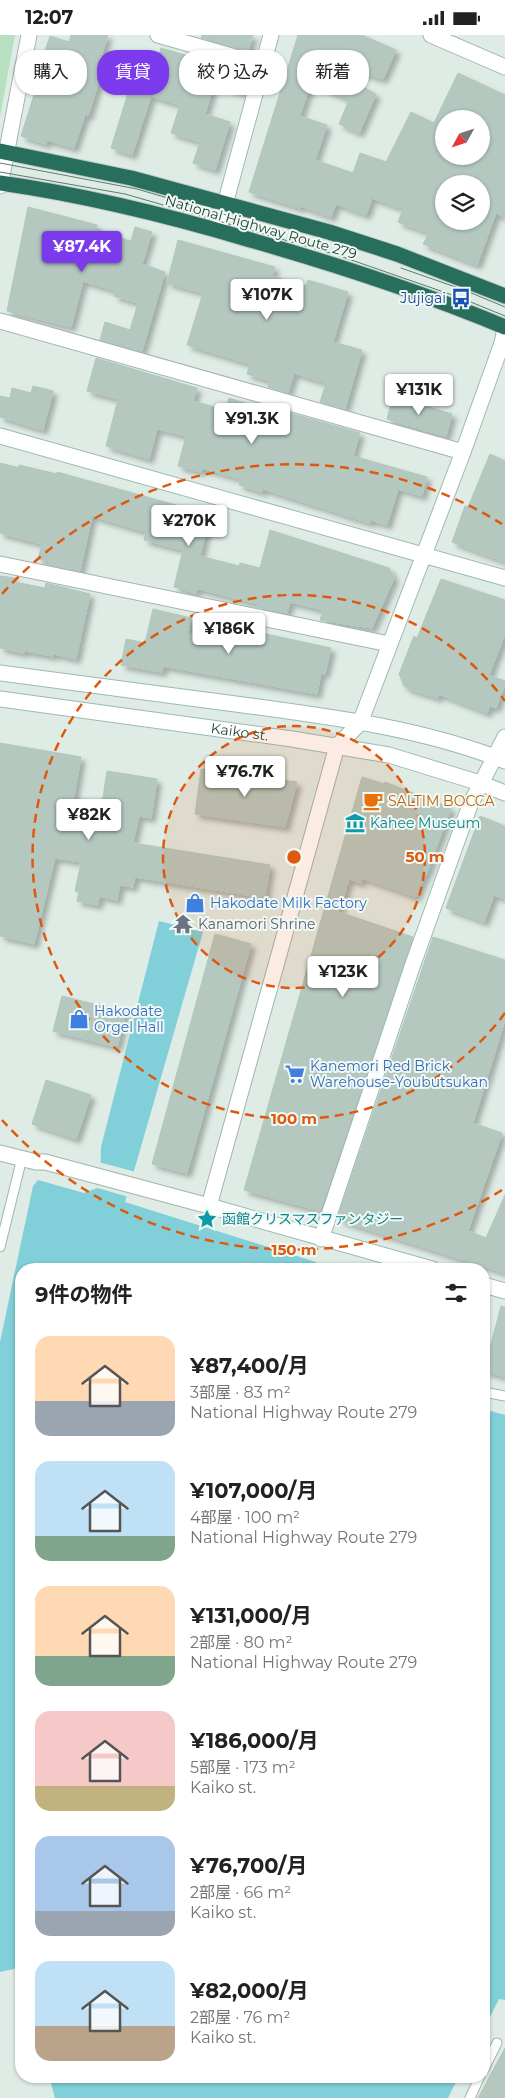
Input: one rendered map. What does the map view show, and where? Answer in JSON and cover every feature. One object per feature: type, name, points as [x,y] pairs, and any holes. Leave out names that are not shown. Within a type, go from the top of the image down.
[{"type":"highway","name":"National Highway Route 279","points":[[3,152],[131,178],[329,232],[388,251],[505,296]]},
{"type":"highway","name":"National Highway Route 279","points":[[0,184],[127,206],[218,230],[325,261],[403,287],[505,328]]},
{"type":"street","points":[[0,184],[3,152],[28,35]]},
{"type":"street","points":[[158,35],[210,50]]},
{"type":"street","points":[[267,50],[271,35]]},
{"type":"street","points":[[432,35],[505,67]]},
{"type":"street","points":[[218,230],[255,95]]},
{"type":"street","points":[[0,321],[463,452]]},
{"type":"street","points":[[209,1206],[336,746],[360,723],[463,452],[502,343],[505,328]]},
{"type":"street","points":[[0,436],[505,578]]},
{"type":"street","points":[[0,564],[389,644]]},
{"type":"street","name":"Kaiko st.","points":[[0,673],[395,728],[446,741],[500,759]]},
{"type":"street","name":"Kaiko st.","points":[[0,699],[389,755],[480,783],[505,793]]},
{"type":"street","points":[[321,1239],[412,967],[470,805],[480,783],[500,759],[505,737]]},
{"type":"street","points":[[0,1153],[183,1198],[410,1263]]},
{"type":"street","points":[[490,1287],[505,1291]]},
{"type":"lane","points":[[0,1247],[35,1161]]},
{"type":"lane","points":[[490,1392],[505,1396]]},
{"type":"lane","points":[[490,2056],[496,2043]]},
{"type":"lane","points":[[470,2098],[477,2083]]},
{"type":"green space","points":[[0,35],[15,35],[0,117]]},
{"type":"water","points":[[159,921],[203,932],[125,1202],[316,1263],[17,1263],[33,1186],[38,1180],[84,1193],[100,1187],[101,1147]]},
{"type":"water","points":[[15,1271],[15,1969],[0,1972],[0,1342]]},
{"type":"water","points":[[490,1411],[505,1415],[505,2000],[499,1999],[490,2017]]},
{"type":"water","points":[[51,2083],[456,2083],[448,2098],[55,2098]]},
{"type":"pier","points":[[98,1162],[136,1172],[129,1197],[94,1187],[98,1186]]},
{"type":"building","points":[[71,35],[108,35],[103,50],[97,50],[97,87],[88,116],[85,115],[74,148],[47,140],[46,144],[21,136],[34,95],[87,95],[87,50],[45,50],[50,36],[69,42]]},
{"type":"building","points":[[202,35],[253,35],[248,50],[201,38]]},
{"type":"building","points":[[298,35],[362,35],[396,50],[383,79],[369,75],[369,50],[297,50],[297,95],[307,95],[300,116],[327,125],[315,160],[353,173],[360,153],[386,162],[411,112],[434,123],[435,121],[435,165],[490,165],[490,110],[440,110],[458,73],[505,95],[505,218],[496,213],[490,229],[490,175],[435,175],[435,230],[490,230],[477,265],[423,244],[429,233],[398,222],[403,209],[372,198],[366,215],[336,204],[331,217],[301,206],[300,208],[249,192],[279,95],[287,95],[287,70]]},
{"type":"building","points":[[169,50],[179,53],[179,95],[211,95],[205,114],[230,122],[215,170],[193,163],[200,142],[171,133],[180,105],[151,96],[132,155],[111,148],[127,95],[169,95]]},
{"type":"building","points":[[369,90],[376,94],[359,133],[339,124],[349,100],[338,95],[369,95]]},
{"type":"building","points":[[28,207],[97,225],[96,231],[131,241],[135,227],[152,232],[142,264],[165,272],[142,351],[100,340],[105,322],[130,330],[138,303],[114,296],[116,291],[83,281],[71,327],[7,311]]},
{"type":"building","points":[[178,240],[275,267],[272,276],[306,286],[308,280],[348,292],[333,342],[362,350],[345,409],[320,402],[326,383],[294,373],[288,393],[268,387],[270,381],[247,374],[250,364],[187,345],[203,293],[167,283]]},
{"type":"building","points":[[96,358],[197,388],[193,401],[225,410],[229,398],[261,408],[262,405],[360,433],[353,456],[427,477],[422,496],[398,489],[387,525],[371,520],[370,523],[263,489],[262,492],[239,485],[240,479],[202,468],[201,472],[178,466],[186,436],[157,429],[149,459],[106,446],[118,399],[87,391]]},
{"type":"building","points":[[33,386],[53,391],[43,430],[0,417],[0,396],[10,398],[12,388],[31,393]]},
{"type":"building","points":[[393,396],[452,414],[446,436],[387,419]]},
{"type":"building","points":[[490,454],[505,461],[505,562],[452,542],[465,506],[468,507]]},
{"type":"building","points":[[0,463],[19,468],[19,465],[57,474],[57,472],[211,513],[200,556],[239,566],[240,563],[260,568],[270,530],[389,568],[394,578],[372,628],[320,620],[323,610],[290,602],[287,613],[257,607],[258,604],[199,589],[197,589],[196,593],[174,587],[183,550],[144,540],[146,532],[92,516],[80,571],[49,565],[50,562],[38,559],[42,544],[0,533]]},
{"type":"building","points":[[0,576],[15,578],[14,582],[45,588],[46,583],[90,594],[76,659],[54,654],[53,656],[25,651],[24,653],[0,648]]},
{"type":"building","points":[[441,579],[505,600],[505,634],[489,675],[505,681],[505,684],[496,708],[490,706],[487,713],[439,694],[438,698],[409,689],[404,686],[399,674],[414,636],[417,638]]},
{"type":"building","points":[[153,609],[191,618],[188,634],[236,644],[238,628],[331,648],[325,674],[321,673],[317,694],[163,666],[162,672],[121,665],[126,639],[145,643]]},
{"type":"building","points":[[0,743],[81,757],[69,825],[98,831],[107,771],[157,779],[151,818],[139,816],[133,843],[270,865],[265,898],[135,877],[133,887],[120,885],[117,900],[99,896],[98,905],[77,901],[79,892],[75,891],[81,862],[55,858],[34,944],[0,936]]},
{"type":"building","points":[[201,769],[297,782],[285,827],[195,814]]},
{"type":"building","points":[[362,777],[384,784],[385,782],[451,808],[416,897],[362,878],[361,883],[349,879],[339,912],[413,937],[320,1211],[244,1190]]},
{"type":"building","points":[[480,816],[505,826],[505,899],[494,895],[484,922],[446,908]]},
{"type":"building","points":[[215,934],[251,944],[187,1173],[152,1164]]},
{"type":"building","points":[[433,937],[505,960],[505,1020],[473,1123],[502,1133],[468,1231],[486,1238],[505,1195],[505,1273],[490,1268],[490,1263],[473,1263],[341,1221],[342,1217],[338,1216]]},
{"type":"building","points":[[62,996],[126,1012],[117,1047],[53,1031]]},
{"type":"building","points":[[46,1080],[91,1095],[76,1139],[32,1124]]},
{"type":"building","points":[[501,1306],[505,1307],[505,1377],[490,1373],[490,1348]]},
{"type":"building","points":[[505,2048],[505,2098],[478,2098],[486,2083],[490,2083],[490,2076]]},
{"type":"tram line","points":[[0,163],[137,189],[250,222]]},
{"type":"tram line","points":[[0,172],[125,194],[337,255],[461,298],[505,316]]},
{"type":"tram line","points":[[401,268],[464,290],[505,307]]},
{"type":"place","name":"Jujigai","points":[[461,298]]},
{"type":"place","name":"SALTIM BOCCA","points":[[373,801]]},
{"type":"place","name":"Kahee Museum","points":[[355,823]]},
{"type":"place","name":"Hakodate Milk Factory","points":[[195,903]]},
{"type":"place","name":"Kanamori Shrine","points":[[183,924]]},
{"type":"place","name":"Hakodate Orgel Hall","points":[[79,1019]]},
{"type":"place","name":"Kanemori Red Brick Warehouse-Youbutsukan","points":[[295,1074]]},
{"type":"place","name":"函館クリスマスファンタジー","points":[[207,1219]]}]
